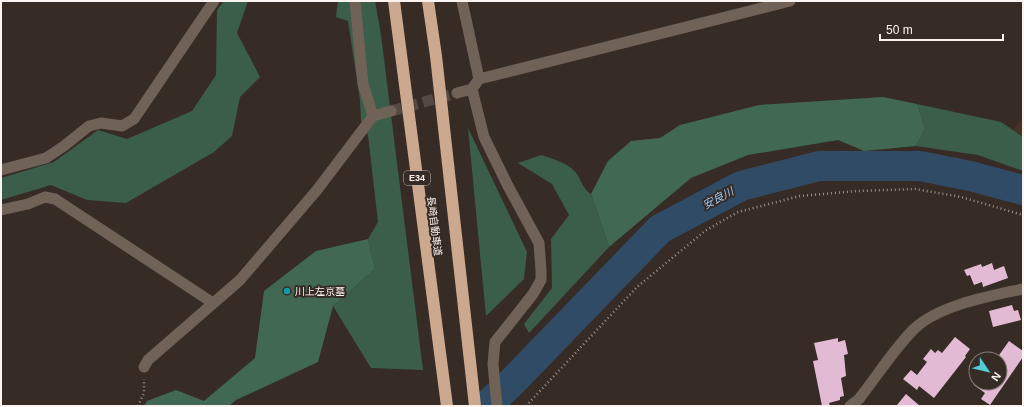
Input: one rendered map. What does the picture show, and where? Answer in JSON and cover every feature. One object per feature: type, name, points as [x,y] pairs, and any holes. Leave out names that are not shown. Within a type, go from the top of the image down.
[{"type":"highway","name":"長崎自動車道","points":[[394,1],[447,406]]},
{"type":"highway","name":"長崎自動車道","points":[[428,1],[436,56],[475,406]]},
{"type":"street","points":[[1,170],[46,158],[89,126],[101,124],[122,126],[134,119],[214,1]]},
{"type":"street","points":[[355,1],[362,84],[373,116]]},
{"type":"street","points":[[462,1],[479,79]]},
{"type":"street","points":[[457,93],[472,89],[479,79],[790,1]]},
{"type":"street","points":[[472,89],[484,137],[508,186],[539,242],[541,270],[540,280],[533,294],[495,342],[493,364],[497,406]]},
{"type":"street","points":[[144,366],[148,360],[240,280],[317,190],[373,116],[391,111]]},
{"type":"street","points":[[1,210],[28,204],[45,197],[55,199],[213,303]]},
{"type":"street","points":[[850,406],[859,399],[915,328],[941,312],[972,302],[1023,289]]},
{"type":"path","points":[[526,406],[637,287],[705,231],[738,212],[800,196],[857,191],[915,190],[961,197],[1023,215]]},
{"type":"path","points":[[138,406],[144,393],[144,366]]},
{"type":"shaded area","points":[[1023,117],[1023,137],[1013,130]]},
{"type":"green space","points":[[224,1],[248,1],[237,33],[260,77],[240,97],[232,136],[214,152],[126,203],[87,200],[51,185],[1,200],[1,178],[54,162],[98,130],[127,139],[192,111],[216,75],[217,10]]},
{"type":"green space","points":[[338,1],[375,1],[381,35],[423,370],[371,368],[333,306],[375,269],[368,239],[378,222],[368,135],[361,121],[360,100],[348,21],[336,17]]},
{"type":"green space","points":[[883,97],[917,104],[925,129],[916,146],[864,151],[838,140],[748,155],[691,178],[609,247],[591,194],[608,161],[631,141],[660,138],[680,125],[759,105]]},
{"type":"green space","points":[[917,104],[1001,122],[1023,137],[1023,171],[978,155],[916,146],[925,129]]},
{"type":"green space","points":[[468,128],[527,252],[524,279],[486,316]]},
{"type":"green space","points":[[541,155],[565,164],[577,174],[584,188],[591,194],[609,247],[529,333],[524,324],[552,288],[551,239],[569,215],[552,184],[518,163]]},
{"type":"green space","points":[[368,239],[375,269],[333,306],[318,362],[236,400],[229,406],[144,406],[147,401],[176,390],[204,401],[255,358],[264,291],[316,251]]},
{"type":"building","points":[[992,263],[994,270],[1004,266],[1008,278],[983,287],[982,282],[974,285],[970,275],[967,276],[964,270],[981,264],[982,267]]},
{"type":"building","points":[[1012,305],[1014,311],[1018,310],[1021,320],[993,327],[989,311]]},
{"type":"building","points":[[955,337],[970,349],[965,356],[966,357],[934,398],[919,386],[917,390],[903,379],[911,370],[917,375],[927,362],[923,359],[931,349],[935,353],[938,350],[942,353]]},
{"type":"building","points":[[838,338],[838,342],[845,340],[848,354],[844,355],[846,376],[841,378],[844,396],[840,397],[840,400],[829,403],[830,406],[822,406],[813,361],[818,360],[814,343]]},
{"type":"building","points":[[1009,341],[1023,351],[1023,357],[1008,379],[1008,351],[1002,351]]},
{"type":"building","points":[[982,391],[1000,391],[990,405],[981,399],[985,393]]},
{"type":"building","points":[[906,394],[920,406],[897,405]]},
{"type":"waterway","name":"安良川","points":[[486,406],[508,386],[660,229],[741,186],[819,166],[920,166],[970,176],[1023,190]]},
{"type":"tunnel","points":[[391,111],[457,93]]},
{"type":"place","name":"川上左京墓","points":[[287,291]]}]
